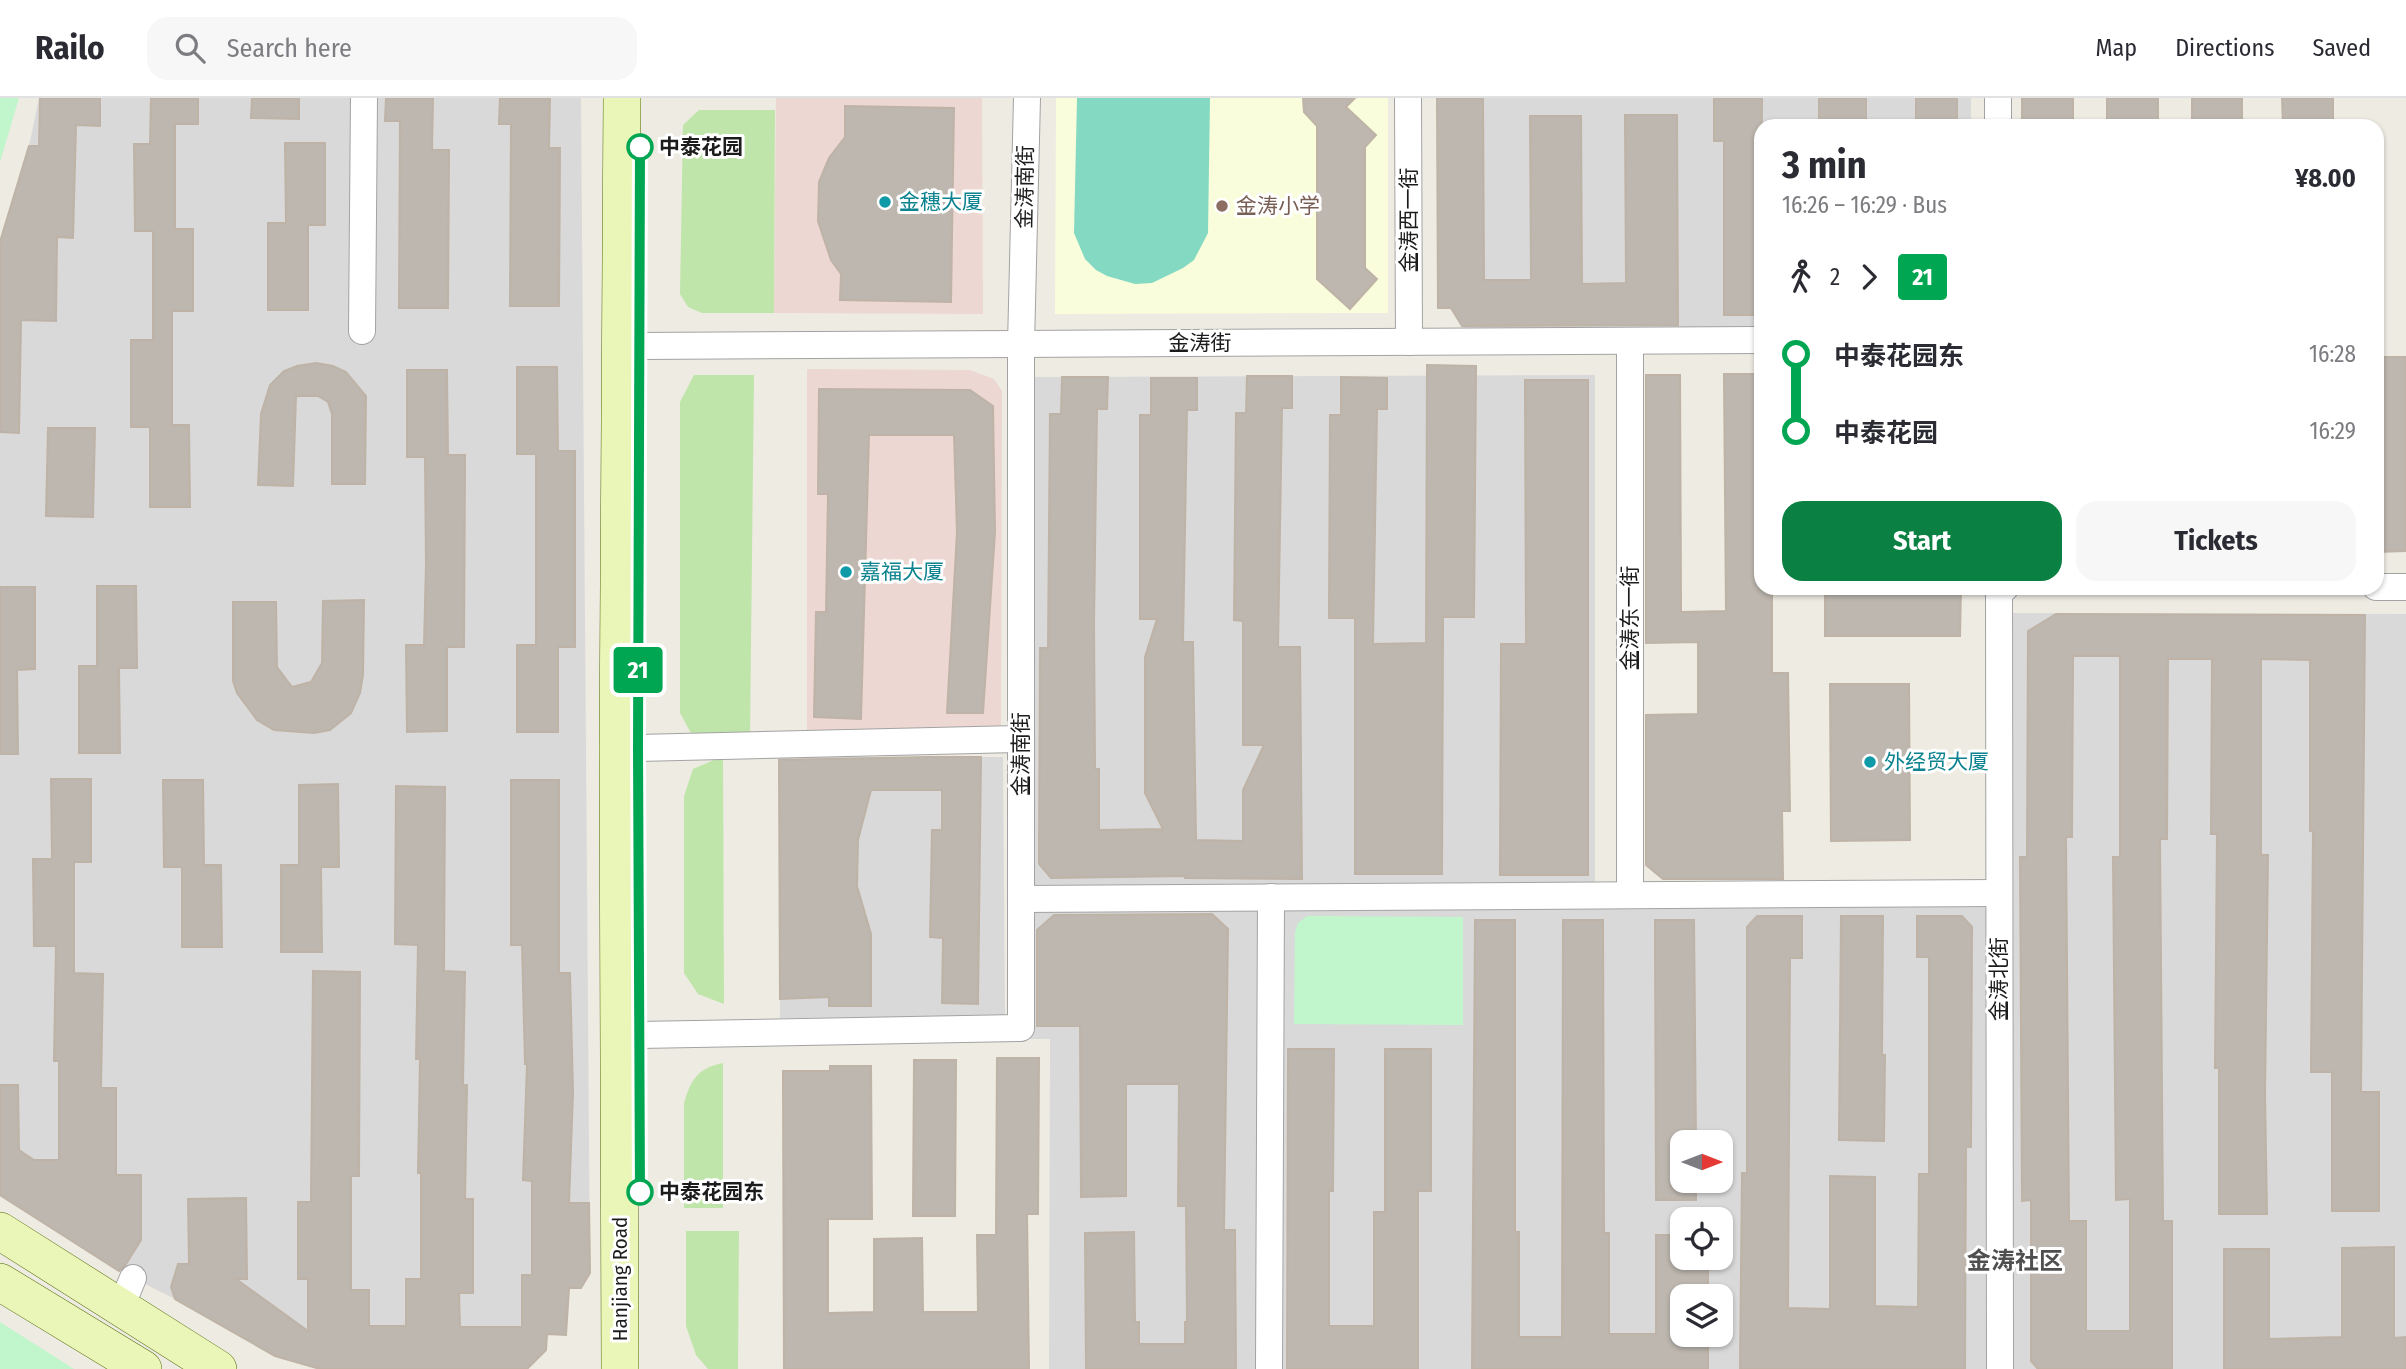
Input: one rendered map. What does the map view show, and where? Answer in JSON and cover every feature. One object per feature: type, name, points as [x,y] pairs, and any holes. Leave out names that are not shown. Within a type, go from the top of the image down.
[{"type":"street","points":[[362,331],[364,98]]},
{"type":"street","name":"Hanjiang Road","points":[[622,98],[638,748],[640,1369]]},
{"type":"street","name":"Hanjiang Road","points":[[620,1369],[618,762],[630,347],[641,98]]},
{"type":"street","name":"金涛南街","points":[[639,1035],[1021,1028],[1021,345],[1027,98]]},
{"type":"street","name":"金涛西一街","points":[[1408,98],[1409,342]]},
{"type":"street","points":[[1998,98],[1998,119]]},
{"type":"street","name":"金涛街","points":[[630,347],[1754,340]]},
{"type":"street","name":"金涛东一街","points":[[1630,341],[1630,895]]},
{"type":"street","points":[[2384,587],[2406,587]]},
{"type":"street","name":"金涛北街","points":[[1999,595],[2000,1369]]},
{"type":"street","points":[[638,748],[1021,739]]},
{"type":"street","points":[[1021,899],[1999,892]]},
{"type":"street","points":[[1269,1369],[1271,897]]},
{"type":"street","points":[[0,1231],[127,1292],[218,1369]]},
{"type":"street","points":[[0,1282],[143,1369]]},
{"type":"shaded area","points":[[39,98],[581,98],[590,1273],[581,1288],[569,1288],[566,1335],[547,1334],[546,1350],[527,1369],[320,1369],[275,1356],[175,1299],[121,1272],[0,1195],[0,242],[29,146]]},
{"type":"shaded area","points":[[776,98],[982,98],[983,314],[774,313]]},
{"type":"shaded area","name":"金涛小学","points":[[1056,98],[1388,98],[1388,313],[1055,314]]},
{"type":"shaded area","points":[[1437,98],[1971,98],[1971,119],[1754,119],[1754,330],[1466,332],[1451,308],[1438,308]]},
{"type":"shaded area","points":[[807,369],[970,370],[994,379],[1002,391],[1001,728],[807,730]]},
{"type":"shaded area","points":[[1595,375],[1595,905],[2011,902],[2011,613],[2406,614],[2406,1369],[1049,1369],[1050,1039],[1029,1039],[1034,377]]},
{"type":"shaded area","points":[[779,757],[1003,757],[1005,1017],[780,1018]]},
{"type":"green space","points":[[0,98],[19,98],[0,162]]},
{"type":"green space","points":[[1077,98],[1210,98],[1208,233],[1194,260],[1183,268],[1152,283],[1135,284],[1107,276],[1085,259],[1074,233]]},
{"type":"green space","points":[[699,110],[775,110],[774,313],[702,313],[688,307],[680,294],[683,125]]},
{"type":"green space","points":[[694,375],[754,375],[750,736],[692,735],[680,713],[680,402]]},
{"type":"green space","points":[[723,756],[724,1004],[698,994],[684,973],[684,796],[693,769]]},
{"type":"green space","points":[[1307,916],[1463,917],[1463,1025],[1294,1024],[1295,932],[1298,923]]},
{"type":"green space","points":[[723,1063],[723,1208],[684,1208],[684,1103],[697,1076],[707,1068]]},
{"type":"green space","points":[[686,1231],[739,1231],[738,1369],[708,1369],[696,1355],[686,1326]]},
{"type":"green space","points":[[0,1322],[74,1369],[0,1369]]},
{"type":"building","points":[[40,98],[100,98],[100,126],[76,125],[73,238],[57,237],[56,321],[21,320],[19,433],[0,432],[0,242],[29,146],[39,146]]},
{"type":"building","points":[[151,98],[198,98],[198,124],[175,124],[175,229],[193,229],[193,311],[172,311],[172,425],[189,425],[190,507],[150,507],[150,427],[131,427],[131,340],[153,340],[153,231],[135,231],[134,144],[150,144]]},
{"type":"building","points":[[252,98],[299,98],[299,119],[251,118]]},
{"type":"building","points":[[386,98],[433,98],[432,150],[449,150],[448,308],[399,308],[400,121],[385,121]]},
{"type":"building","points":[[500,98],[550,98],[549,148],[560,148],[559,306],[510,306],[511,124],[499,124]]},
{"type":"building","points":[[1303,98],[1355,98],[1346,107],[1376,135],[1365,147],[1365,268],[1377,279],[1350,309],[1317,279],[1317,126],[1304,112]]},
{"type":"building","points":[[1437,98],[1483,98],[1484,280],[1531,280],[1530,116],[1581,116],[1582,284],[1626,283],[1625,115],[1677,115],[1678,325],[1462,326],[1451,308],[1438,308]]},
{"type":"building","points":[[1714,98],[1762,98],[1762,119],[1754,119],[1754,315],[1724,315],[1724,141],[1714,141]]},
{"type":"building","points":[[1819,98],[1866,98],[1866,119],[1819,119]]},
{"type":"building","points":[[1916,98],[1957,98],[1957,119],[1916,119]]},
{"type":"building","points":[[2022,98],[2073,98],[2073,119],[2022,119]]},
{"type":"building","points":[[2107,98],[2158,98],[2158,119],[2107,119]]},
{"type":"building","points":[[2192,98],[2242,98],[2242,119],[2192,119]]},
{"type":"building","points":[[2282,98],[2333,98],[2333,119],[2283,119]]},
{"type":"building","name":"金穗大厦","points":[[845,106],[954,108],[951,302],[840,300],[841,274],[831,260],[818,221],[819,182],[829,158],[845,137]]},
{"type":"building","points":[[285,143],[325,143],[325,225],[308,225],[308,310],[268,310],[268,223],[286,223]]},
{"type":"building","points":[[2384,357],[2406,357],[2406,551],[2384,552]]},
{"type":"building","points":[[316,363],[346,372],[366,396],[365,484],[332,484],[332,414],[328,402],[318,396],[296,396],[293,486],[258,485],[261,414],[270,385],[284,371]]},
{"type":"building","points":[[1427,365],[1476,366],[1474,617],[1443,617],[1442,874],[1355,874],[1355,618],[1329,618],[1330,415],[1341,415],[1341,377],[1387,378],[1387,409],[1377,409],[1373,644],[1426,643]]},
{"type":"building","points":[[517,367],[557,367],[558,451],[575,451],[575,647],[558,647],[558,732],[517,732],[517,645],[536,645],[536,454],[517,454]]},
{"type":"building","points":[[407,370],[447,370],[448,455],[465,455],[464,647],[447,647],[447,731],[407,732],[406,645],[424,645],[426,564],[425,457],[407,457]]},
{"type":"building","points":[[1724,374],[1754,374],[1754,595],[1772,595],[1772,673],[1788,673],[1790,811],[1782,811],[1783,879],[1663,879],[1646,865],[1646,715],[1698,714],[1698,642],[1646,643],[1646,375],[1680,375],[1681,612],[1726,611]]},
{"type":"building","points":[[1247,376],[1292,376],[1292,408],[1282,408],[1278,647],[1300,647],[1302,879],[1185,876],[1051,878],[1039,864],[1040,648],[1048,648],[1050,414],[1061,414],[1062,377],[1108,377],[1107,409],[1097,409],[1094,623],[1095,769],[1099,769],[1099,830],[1163,829],[1145,793],[1145,657],[1157,619],[1140,619],[1140,415],[1151,415],[1151,378],[1197,378],[1197,410],[1187,410],[1183,642],[1193,642],[1196,840],[1243,841],[1243,790],[1264,745],[1243,745],[1243,621],[1234,620],[1236,413],[1246,413]]},
{"type":"building","points":[[1525,380],[1588,380],[1588,875],[1500,875],[1501,644],[1526,644]]},
{"type":"building","name":"嘉福大厦","points":[[819,389],[970,390],[993,406],[995,532],[983,713],[947,713],[957,532],[954,435],[869,435],[861,719],[814,717],[816,612],[826,612],[828,494],[818,494]]},
{"type":"building","points":[[48,428],[95,428],[93,517],[46,516]]},
{"type":"building","points":[[97,586],[136,586],[137,668],[119,668],[120,753],[79,753],[79,666],[97,666]]},
{"type":"building","points":[[0,587],[35,587],[35,669],[17,670],[18,754],[0,754]]},
{"type":"building","points":[[1825,595],[1961,595],[1960,636],[1825,636]]},
{"type":"building","points":[[364,600],[363,675],[360,693],[351,713],[330,730],[314,733],[274,730],[257,720],[237,693],[233,681],[233,602],[276,602],[277,667],[292,687],[311,682],[322,663],[323,601]]},
{"type":"building","points":[[2056,614],[2365,615],[2361,1092],[2379,1092],[2379,1211],[2332,1211],[2332,1072],[2311,1072],[2313,831],[2310,831],[2310,660],[2261,659],[2261,855],[2268,855],[2265,1094],[2267,1214],[2219,1214],[2219,1068],[2215,1068],[2217,834],[2211,834],[2212,659],[2168,659],[2167,839],[2160,839],[2163,1221],[2172,1221],[2172,1369],[2038,1369],[2031,1361],[2031,1200],[2022,1201],[2020,857],[2027,857],[2028,631]],"holes":[[[2073,656],[2120,656],[2120,857],[2113,857],[2116,1200],[2130,1199],[2130,1331],[2086,1331],[2086,1221],[2069,1221],[2066,837],[2072,837]]]},
{"type":"building","name":"外经贸大厦","points":[[1830,684],[1909,684],[1910,840],[1831,841]]},
{"type":"building","points":[[981,757],[978,1004],[942,1003],[943,938],[930,937],[932,830],[942,830],[942,790],[871,790],[858,840],[857,886],[871,934],[871,1006],[829,1006],[829,997],[780,999],[779,760]]},
{"type":"building","points":[[51,779],[91,779],[91,862],[74,862],[74,973],[103,974],[101,1088],[116,1088],[116,1175],[141,1175],[141,1240],[119,1271],[0,1195],[0,1085],[18,1085],[19,1150],[34,1160],[59,1160],[59,1061],[54,1061],[56,946],[34,946],[33,859],[52,859]]},
{"type":"building","points":[[163,780],[203,780],[204,865],[221,865],[222,947],[182,947],[182,867],[164,867]]},
{"type":"building","points":[[511,780],[559,780],[559,973],[570,973],[573,1092],[569,1203],[589,1203],[590,1273],[581,1288],[569,1288],[566,1335],[547,1334],[546,1350],[527,1369],[320,1369],[275,1356],[175,1299],[171,1287],[178,1264],[189,1264],[188,1199],[246,1198],[247,1279],[236,1279],[308,1331],[308,1279],[298,1279],[298,1202],[311,1202],[313,971],[360,972],[359,1176],[351,1176],[351,1290],[369,1290],[369,1326],[406,1326],[406,1279],[421,1279],[421,1173],[418,1173],[420,1059],[416,1059],[418,945],[395,944],[396,786],[445,787],[444,971],[465,972],[465,1199],[473,1199],[473,1293],[459,1293],[460,1327],[522,1327],[522,1275],[532,1275],[532,1181],[523,1180],[527,1064],[522,945],[511,945]]},
{"type":"building","points":[[338,784],[339,867],[321,867],[322,952],[281,952],[281,865],[299,865],[299,785]]},
{"type":"building","points":[[1212,914],[1228,929],[1224,1230],[1235,1230],[1236,1369],[1086,1369],[1085,1233],[1134,1232],[1135,1322],[1139,1322],[1139,1344],[1185,1344],[1186,1206],[1178,1206],[1179,1084],[1126,1084],[1126,1196],[1081,1197],[1080,1026],[1037,1026],[1037,930],[1054,915]]},
{"type":"building","points":[[1757,916],[1802,916],[1802,958],[1790,958],[1788,1308],[1830,1309],[1830,1176],[1875,1177],[1875,1306],[1918,1307],[1919,1174],[1929,1174],[1929,957],[1917,957],[1917,916],[1962,916],[1972,927],[1971,1147],[1966,1147],[1965,1369],[1740,1369],[1742,1173],[1747,1173],[1747,927]]},
{"type":"building","points":[[1841,916],[1883,916],[1884,1141],[1839,1140]]},
{"type":"building","points":[[1475,920],[1515,920],[1515,1232],[1519,1232],[1519,1337],[1562,1337],[1563,920],[1603,920],[1604,1233],[1609,1233],[1609,1334],[1656,1334],[1656,1235],[1670,1235],[1670,1270],[1708,1270],[1708,1284],[1670,1284],[1670,1347],[1708,1347],[1708,1369],[1472,1369]]},
{"type":"building","points":[[1655,920],[1694,920],[1696,1130],[1670,1130],[1670,1194],[1696,1194],[1696,1200],[1656,1200]]},
{"type":"building","points":[[1288,1049],[1334,1049],[1333,1191],[1329,1191],[1329,1326],[1374,1326],[1374,1212],[1385,1212],[1385,1049],[1431,1049],[1431,1191],[1418,1191],[1418,1369],[1287,1369]]},
{"type":"building","points":[[997,1058],[1039,1058],[1038,1214],[1027,1214],[1029,1369],[784,1369],[783,1071],[830,1071],[830,1066],[871,1066],[872,1219],[828,1219],[828,1313],[874,1312],[874,1239],[922,1238],[923,1312],[978,1312],[977,1235],[996,1235]]},
{"type":"building","points":[[914,1060],[956,1060],[955,1216],[913,1216]]},
{"type":"building","points":[[2394,1247],[2394,1338],[2406,1337],[2406,1369],[2224,1369],[2224,1249],[2269,1249],[2269,1339],[2342,1337],[2342,1248]]},
{"type":"bus line","name":"21","points":[[640,147],[640,1192]]},
{"type":"place","name":"中泰花园","points":[[640,147]]},
{"type":"place","name":"金穗大厦","points":[[885,202]]},
{"type":"place","name":"金涛小学","points":[[1222,206]]},
{"type":"place","name":"嘉福大厦","points":[[846,572]]},
{"type":"place","name":"外经贸大厦","points":[[1870,762]]},
{"type":"place","name":"中泰花园东","points":[[640,1192]]},
{"type":"district","name":"金涛社区","points":[[2015,1261]]}]
